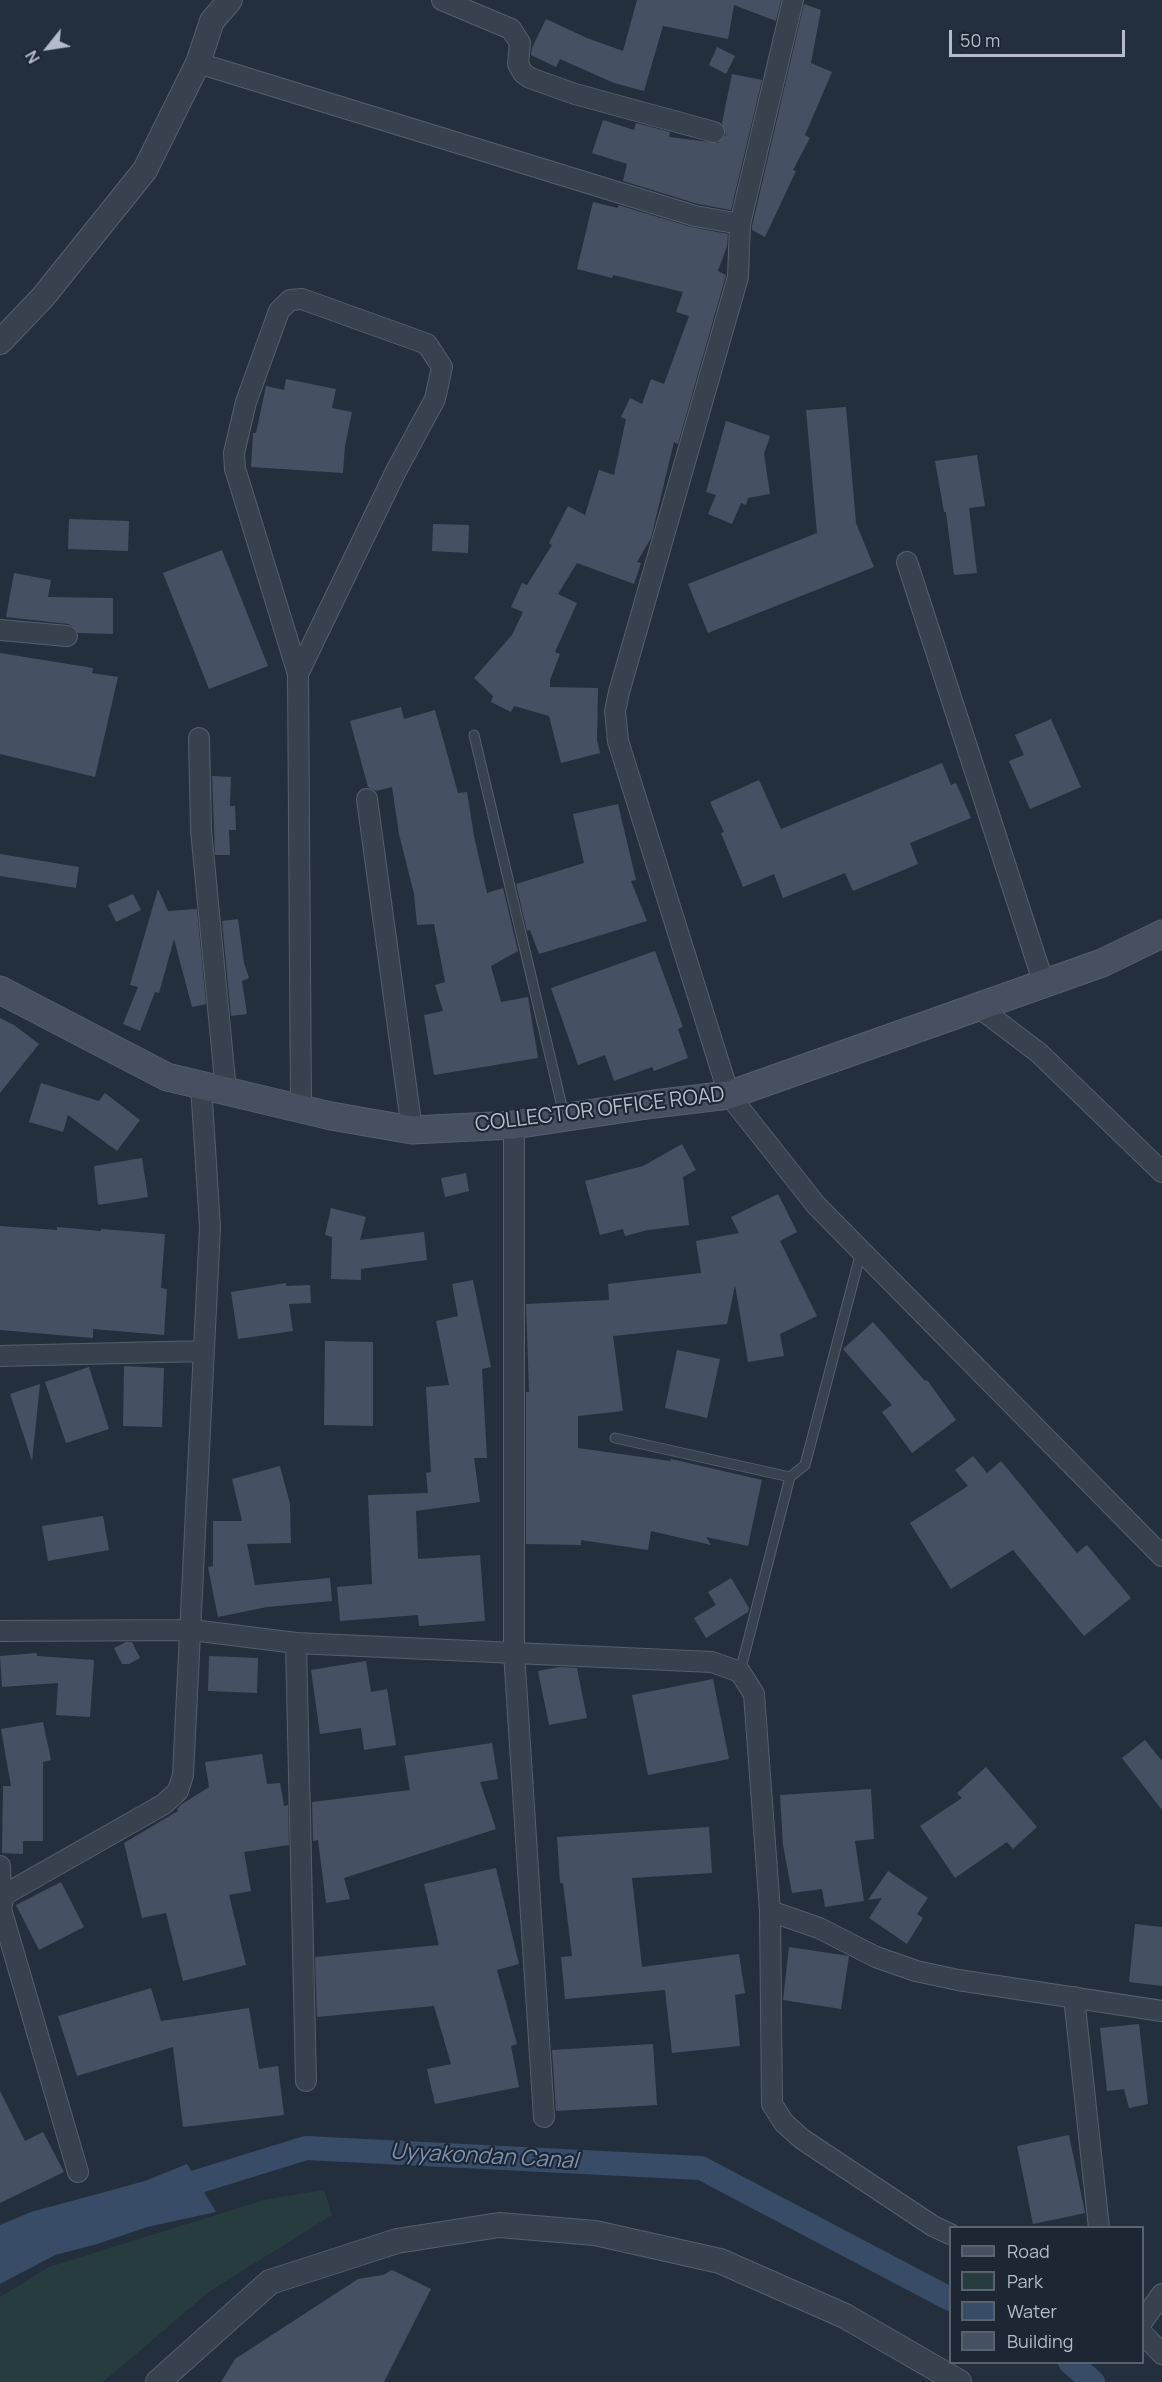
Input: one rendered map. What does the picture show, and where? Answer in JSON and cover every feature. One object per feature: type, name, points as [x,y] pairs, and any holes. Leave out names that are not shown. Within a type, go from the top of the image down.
[{"type":"main road","name":"COLLECTOR OFFICE ROAD","points":[[0,990],[167,1077],[301,1109],[412,1130],[514,1125],[729,1095],[1102,963],[1162,934]]},
{"type":"street","points":[[0,342],[43,297],[145,170],[198,63],[212,21],[230,0]]},
{"type":"street","points":[[442,0],[511,29],[520,43],[518,64],[530,78],[575,94],[714,132]]},
{"type":"street","points":[[793,0],[740,224],[738,277],[615,711],[618,741],[729,1095],[816,1205],[1162,1556]]},
{"type":"street","points":[[198,63],[696,216],[740,224]]},
{"type":"street","points":[[298,674],[396,471],[435,399],[442,367],[427,344],[302,299],[290,300],[279,311],[246,402],[234,453],[244,498],[298,674],[301,1109]]},
{"type":"street","points":[[908,562],[1044,984]]},
{"type":"street","points":[[0,630],[67,636]]},
{"type":"street","points":[[1,1909],[4,1895],[164,1804],[178,1791],[183,1775],[192,1630],[214,1088],[201,830],[199,738]]},
{"type":"street","points":[[367,799],[412,1130]]},
{"type":"street","points":[[977,1006],[1038,1053],[1162,1172]]},
{"type":"street","points":[[514,1125],[514,1652],[544,2117]]},
{"type":"street","points":[[0,1356],[204,1351]]},
{"type":"street","points":[[0,1631],[192,1630],[296,1643],[712,1662],[740,1672],[754,1695],[770,1911],[772,2104],[784,2123],[802,2139],[933,2226],[949,2233]]},
{"type":"street","points":[[296,1643],[306,2081]]},
{"type":"street","points":[[0,1866],[1,1909],[78,2172]]},
{"type":"street","points":[[770,1911],[819,1928],[876,1957],[916,1971],[958,1980],[1162,2011]]},
{"type":"street","points":[[1074,1997],[1099,2226]]},
{"type":"street","points":[[158,2382],[270,2282],[397,2241],[499,2225],[595,2234],[720,2261],[845,2316],[959,2382]]},
{"type":"street","points":[[1144,2321],[1162,2294]]},
{"type":"street","points":[[1144,2334],[1162,2354]]},
{"type":"lane","points":[[474,735],[564,1117]]},
{"type":"lane","points":[[740,1672],[790,1477],[805,1465],[861,1252]]},
{"type":"lane","points":[[615,1438],[790,1477]]},
{"type":"green space","points":[[324,2190],[332,2215],[210,2291],[103,2382],[0,2382],[0,2297],[49,2267],[267,2199]]},
{"type":"water","points":[[187,2164],[216,2212],[147,2227],[55,2255],[0,2284],[0,2225],[31,2212],[145,2181]]},
{"type":"building","points":[[637,0],[781,0],[776,21],[734,5],[728,39],[663,26],[644,91],[614,83],[560,59],[556,67],[531,55],[546,19],[587,38],[623,51]]},
{"type":"building","points":[[804,4],[821,10],[811,63],[832,72],[805,135],[810,138],[793,170],[796,171],[765,237],[752,230],[752,226]]},
{"type":"building","points":[[717,47],[735,56],[726,74],[709,65]]},
{"type":"building","points":[[732,74],[762,80],[731,210],[698,204],[623,181],[627,164],[592,153],[603,120],[634,130],[636,123],[670,132],[669,137],[718,143],[726,135],[722,123]]},
{"type":"building","points":[[593,202],[618,208],[618,205],[691,227],[728,234],[727,246],[718,271],[726,275],[678,444],[674,442],[651,538],[637,562],[641,563],[634,584],[577,563],[558,594],[577,603],[555,652],[560,654],[550,680],[550,687],[598,688],[597,740],[600,753],[561,763],[549,716],[514,706],[511,712],[491,702],[493,696],[474,678],[512,635],[523,612],[511,607],[522,583],[527,585],[552,545],[549,543],[568,506],[585,515],[599,470],[614,475],[626,419],[621,417],[630,398],[642,404],[651,379],[664,384],[689,316],[676,312],[683,292],[577,269]]},
{"type":"building","points":[[286,379],[336,389],[332,408],[352,412],[345,446],[343,473],[251,467],[253,433],[256,433],[266,386],[284,390]]},
{"type":"building","points":[[846,407],[856,523],[874,567],[708,633],[688,584],[817,533],[806,410]]},
{"type":"building","points":[[726,421],[770,436],[764,454],[770,494],[748,498],[746,505],[741,503],[732,524],[708,514],[716,495],[706,492]]},
{"type":"building","points":[[977,455],[985,506],[969,508],[977,573],[954,575],[946,512],[944,512],[935,461]]},
{"type":"building","points":[[69,519],[129,521],[128,551],[68,549]]},
{"type":"building","points":[[433,524],[469,525],[468,553],[432,551]]},
{"type":"building","points":[[222,550],[268,666],[209,689],[163,573]]},
{"type":"building","points":[[14,573],[51,580],[48,597],[113,598],[113,634],[78,633],[68,624],[6,617]]},
{"type":"building","points":[[0,653],[93,668],[92,673],[118,677],[95,777],[0,754]]},
{"type":"building","points":[[401,707],[404,719],[435,710],[458,793],[467,792],[487,893],[503,888],[518,951],[491,966],[501,1002],[528,997],[538,1058],[434,1075],[424,1015],[443,1011],[435,985],[445,982],[434,924],[417,925],[414,894],[399,834],[392,787],[376,791],[368,787],[350,721]]},
{"type":"building","points":[[1051,719],[1081,787],[1030,809],[1009,761],[1024,755],[1015,735]]},
{"type":"building","points":[[942,763],[951,785],[956,783],[971,818],[910,843],[918,864],[853,891],[845,873],[783,898],[774,874],[743,887],[721,833],[724,832],[710,802],[759,780],[781,829]]},
{"type":"building","points":[[212,776],[231,777],[230,806],[235,806],[236,830],[229,830],[230,855],[215,855]]},
{"type":"building","points":[[618,804],[636,880],[631,881],[647,921],[539,954],[530,930],[527,931],[516,884],[584,863],[573,814]]},
{"type":"building","points":[[0,854],[79,867],[76,888],[0,876]]},
{"type":"building","points":[[158,889],[168,911],[197,909],[206,1004],[192,1007],[174,939],[159,993],[155,992],[140,1031],[123,1024],[138,987],[130,985]]},
{"type":"building","points":[[133,894],[141,910],[116,922],[108,905]]},
{"type":"building","points":[[238,919],[244,963],[249,978],[242,981],[247,1014],[231,1016],[222,921]]},
{"type":"building","points":[[655,951],[683,1027],[678,1029],[688,1058],[654,1071],[652,1067],[614,1081],[605,1055],[578,1065],[551,988]]},
{"type":"building","points":[[0,1018],[14,1025],[39,1044],[0,1093]]},
{"type":"building","points":[[41,1083],[99,1101],[105,1093],[140,1120],[117,1151],[68,1115],[63,1132],[29,1122]]},
{"type":"building","points":[[682,1144],[696,1170],[683,1177],[689,1225],[648,1230],[625,1236],[623,1229],[600,1235],[585,1181],[643,1166]]},
{"type":"building","points":[[142,1158],[148,1197],[98,1205],[94,1166]]},
{"type":"building","points":[[466,1173],[469,1191],[445,1197],[441,1178]]},
{"type":"building","points":[[778,1194],[797,1232],[780,1241],[817,1316],[780,1334],[784,1356],[748,1362],[735,1285],[727,1324],[613,1336],[623,1411],[578,1416],[578,1448],[670,1461],[671,1459],[762,1480],[748,1546],[706,1537],[711,1545],[651,1531],[648,1550],[581,1540],[581,1545],[526,1544],[526,1392],[529,1392],[526,1304],[609,1300],[608,1284],[701,1273],[696,1241],[739,1233],[731,1217]]},
{"type":"building","points":[[331,1208],[366,1217],[360,1240],[424,1232],[427,1260],[361,1269],[361,1280],[331,1279],[332,1237],[325,1235]]},
{"type":"building","points":[[0,1226],[57,1230],[57,1227],[101,1231],[101,1229],[165,1234],[161,1288],[167,1289],[164,1335],[93,1329],[93,1338],[0,1330]]},
{"type":"building","points":[[473,1280],[491,1367],[482,1369],[487,1458],[474,1458],[480,1502],[416,1511],[418,1559],[480,1555],[485,1621],[419,1626],[418,1615],[340,1621],[337,1587],[372,1584],[368,1495],[428,1493],[426,1473],[431,1472],[426,1387],[449,1385],[436,1321],[458,1316],[452,1284]]},
{"type":"building","points":[[286,1283],[286,1286],[310,1285],[311,1303],[289,1304],[293,1331],[238,1339],[231,1292]]},
{"type":"building","points":[[873,1322],[925,1381],[927,1380],[956,1420],[912,1453],[882,1412],[892,1405],[843,1349]]},
{"type":"building","points":[[325,1341],[373,1342],[373,1426],[324,1425]]},
{"type":"building","points":[[677,1350],[720,1359],[707,1418],[665,1408]]},
{"type":"building","points":[[124,1366],[164,1368],[162,1427],[123,1426]]},
{"type":"building","points":[[89,1367],[109,1429],[66,1443],[45,1382]]},
{"type":"building","points":[[40,1384],[32,1461],[10,1394]]},
{"type":"building","points":[[973,1456],[987,1473],[1001,1461],[1077,1553],[1087,1545],[1131,1598],[1084,1636],[1013,1550],[951,1589],[910,1523],[968,1486],[955,1470]]},
{"type":"building","points":[[280,1466],[290,1504],[291,1543],[247,1544],[255,1585],[330,1578],[332,1601],[267,1607],[218,1617],[208,1567],[213,1566],[213,1521],[242,1521],[232,1479]]},
{"type":"building","points":[[103,1516],[109,1550],[48,1561],[42,1526]]},
{"type":"building","points":[[731,1578],[749,1608],[748,1612],[706,1638],[694,1618],[716,1605],[708,1592]]},
{"type":"building","points":[[126,1642],[132,1642],[140,1658],[129,1664],[122,1664],[114,1648]]},
{"type":"building","points":[[37,1653],[37,1656],[94,1660],[90,1717],[56,1715],[58,1683],[2,1687],[0,1656]]},
{"type":"building","points":[[209,1656],[258,1658],[257,1693],[208,1691]]},
{"type":"building","points":[[366,1661],[371,1692],[387,1689],[396,1745],[364,1750],[361,1728],[320,1734],[311,1670]]},
{"type":"building","points":[[559,1667],[577,1668],[587,1718],[549,1725],[538,1671]]},
{"type":"building","points":[[713,1679],[729,1759],[648,1775],[632,1695]]},
{"type":"building","points":[[43,1722],[51,1760],[43,1762],[43,1841],[23,1841],[23,1854],[2,1853],[3,1786],[11,1786],[1,1729]]},
{"type":"building","points":[[1145,1740],[1162,1761],[1162,1810],[1122,1758]]},
{"type":"building","points":[[492,1743],[498,1779],[480,1782],[496,1829],[344,1878],[350,1899],[326,1903],[318,1840],[313,1841],[312,1802],[410,1790],[404,1756]]},
{"type":"building","points":[[262,1754],[267,1784],[280,1783],[284,1806],[288,1805],[289,1845],[244,1852],[251,1891],[229,1895],[246,1965],[183,1981],[166,1913],[142,1918],[124,1843],[178,1811],[177,1809],[182,1804],[209,1787],[205,1762]]},
{"type":"building","points":[[986,1767],[1037,1827],[1013,1849],[1007,1842],[955,1878],[920,1826],[962,1798],[957,1793]]},
{"type":"building","points":[[871,1789],[874,1839],[855,1841],[864,1901],[825,1907],[822,1889],[792,1893],[783,1845],[780,1795]]},
{"type":"building","points":[[709,1827],[712,1873],[632,1878],[642,1967],[739,1954],[745,1993],[735,1995],[740,2046],[672,2053],[665,1990],[565,1999],[561,1957],[572,1956],[563,1883],[560,1883],[557,1837]]},
{"type":"building","points":[[496,1868],[519,1964],[497,1970],[517,2044],[511,2046],[519,2087],[435,2104],[427,2069],[451,2064],[434,2006],[317,2017],[315,1957],[439,1945],[424,1884]]},
{"type":"building","points":[[888,1871],[928,1898],[917,1914],[923,1918],[907,1944],[869,1918],[882,1898],[868,1900]]},
{"type":"building","points":[[61,1882],[84,1927],[39,1950],[16,1905]]},
{"type":"building","points":[[1135,1924],[1162,1927],[1162,1986],[1129,1982]]},
{"type":"building","points":[[789,1947],[849,1956],[841,2009],[783,2000]]},
{"type":"building","points":[[151,1988],[161,2021],[249,2008],[259,2069],[278,2066],[284,2115],[183,2127],[173,2047],[77,2076],[58,2016]]},
{"type":"building","points":[[1139,2024],[1148,2104],[1129,2108],[1124,2089],[1107,2091],[1100,2028]]},
{"type":"building","points":[[653,2044],[657,2105],[556,2111],[552,2050]]},
{"type":"building","points":[[0,2091],[25,2141],[43,2132],[64,2172],[0,2203]]},
{"type":"building","points":[[1069,2135],[1085,2213],[1033,2224],[1017,2146]]},
{"type":"building","points":[[392,2270],[431,2289],[384,2382],[221,2382],[235,2359],[358,2279],[383,2275]]},
{"type":"waterway","name":"Uyyakondan Canal","points":[[167,2191],[306,2148],[701,2168],[949,2298]]},
{"type":"waterway","name":"Uyyakondan Canal","points":[[1072,2364],[1093,2382]]}]
